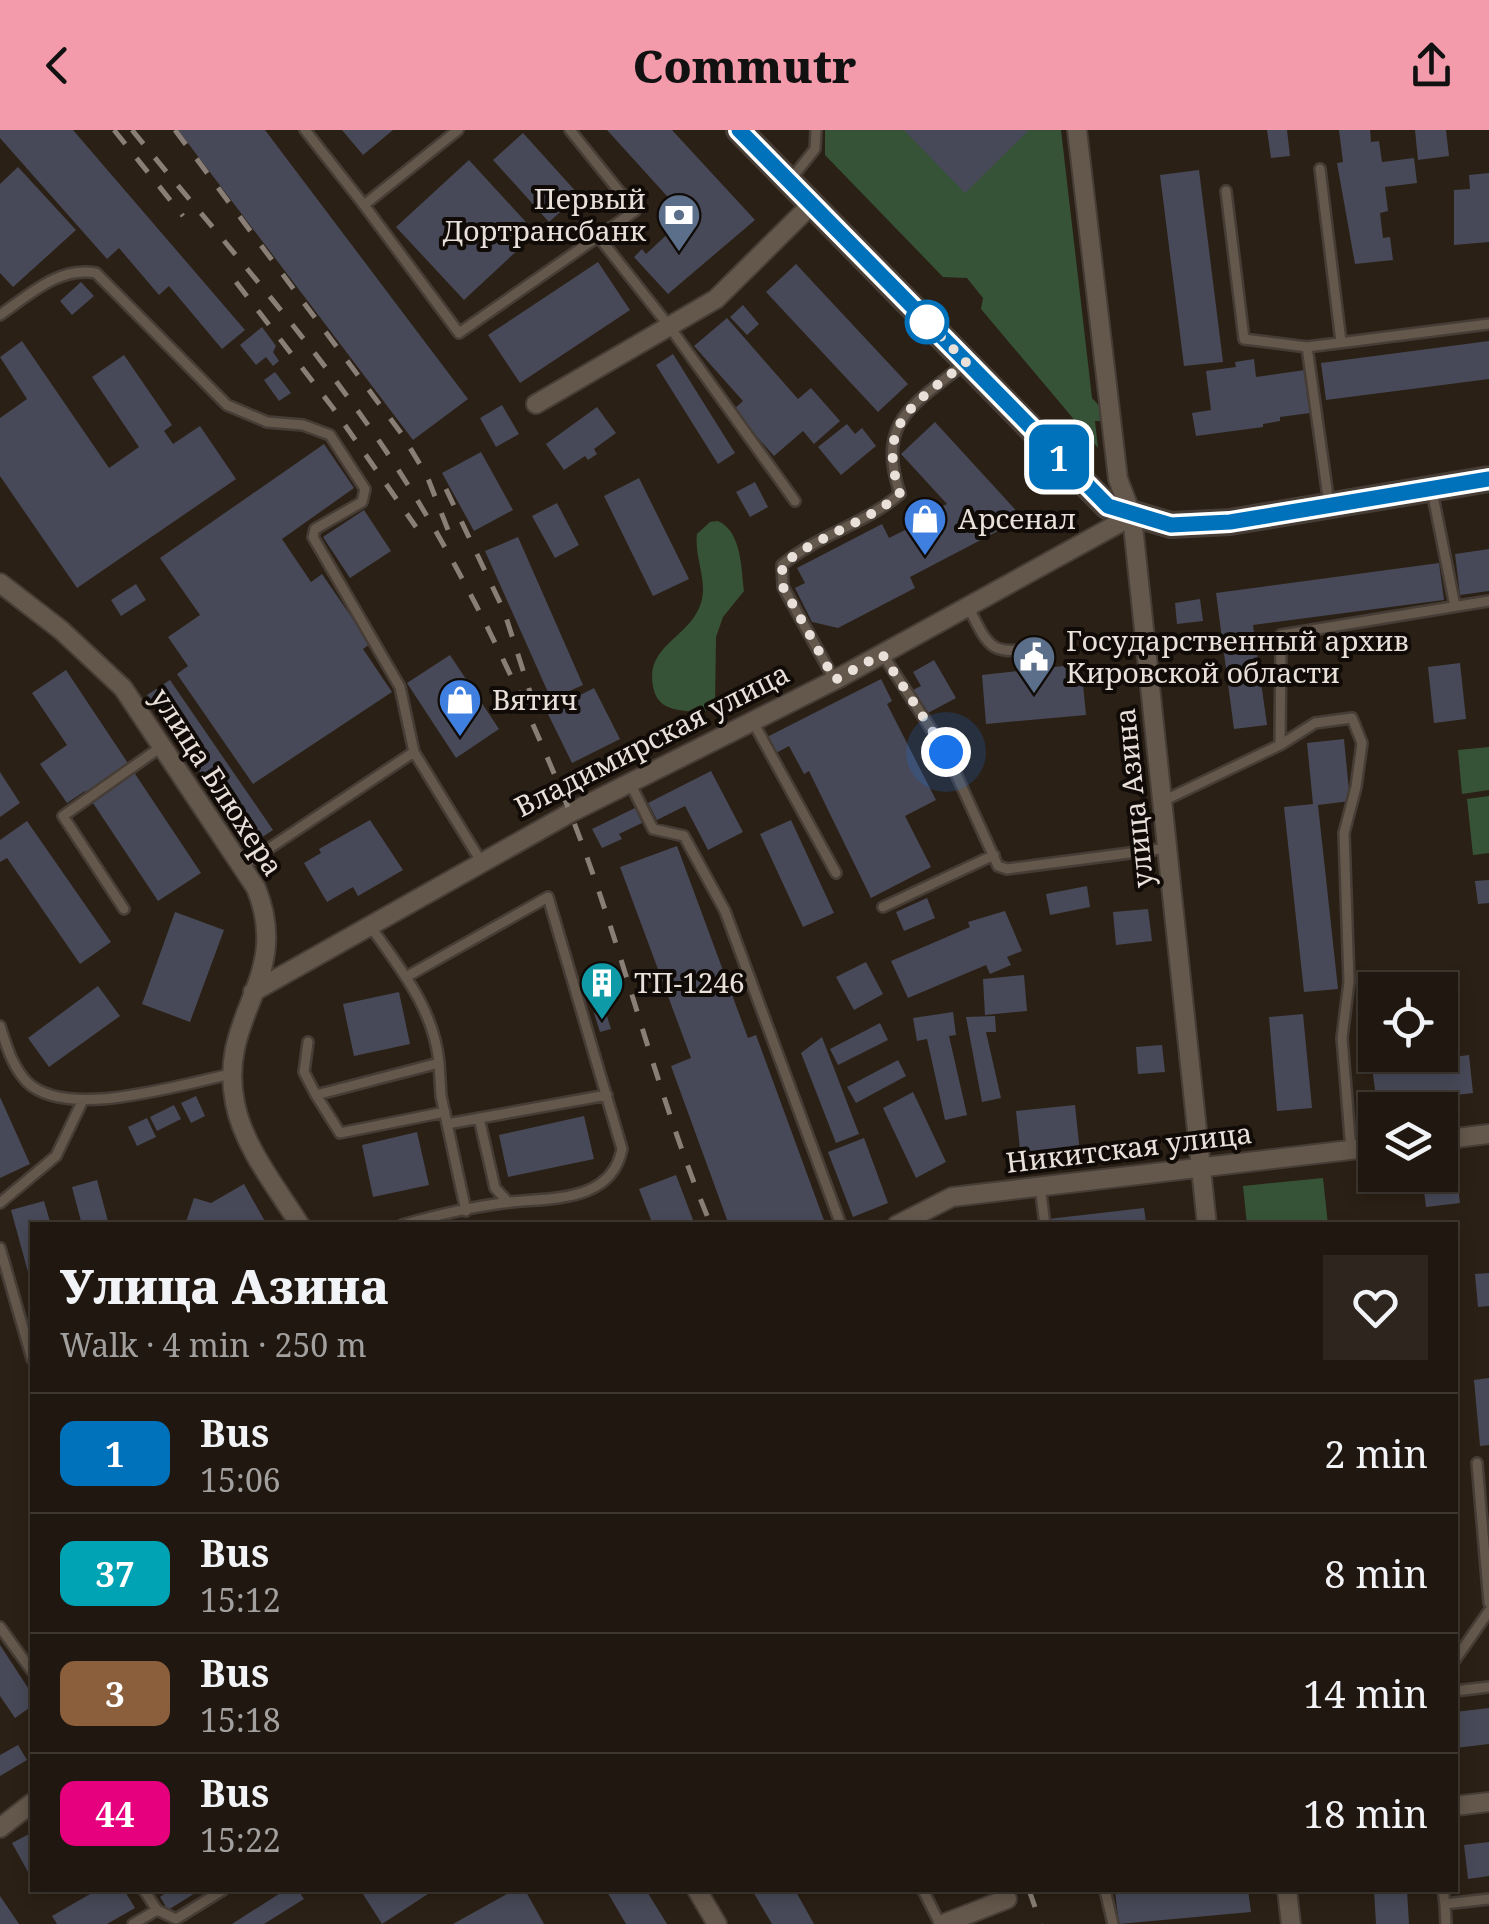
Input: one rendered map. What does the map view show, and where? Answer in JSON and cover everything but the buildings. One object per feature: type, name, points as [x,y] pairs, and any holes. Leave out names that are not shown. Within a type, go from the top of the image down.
[{"type":"main road","points":[[739,130],[1108,506],[1171,525],[1230,522],[1489,479]]},
{"type":"street","name":"улица Азина","points":[[1078,130],[1118,480],[1132,516],[1208,1222]]},
{"type":"street","points":[[536,404],[716,298],[812,204]]},
{"type":"street","name":"Владимирская улица","points":[[254,992],[482,863],[835,680],[1132,516]]},
{"type":"street","name":"улица Блюхера","points":[[0,583],[114,678],[244,865],[264,908],[268,927],[264,969],[242,1016],[232,1074],[241,1126],[298,1222]]},
{"type":"street","points":[[1458,1138],[1489,1134]]},
{"type":"street","name":"Никитская улица","points":[[906,1222],[952,1196],[1358,1149]]},
{"type":"street","points":[[1458,1806],[1489,1802]]},
{"type":"street","points":[[0,1828],[30,1805]]},
{"type":"street","points":[[697,1892],[717,1924]]},
{"type":"street","points":[[1287,1892],[1292,1924]]},
{"type":"street","points":[[942,1924],[1007,1899]]},
{"type":"lane","points":[[305,130],[459,333],[635,211],[570,130]]},
{"type":"lane","points":[[364,205],[458,130]]},
{"type":"lane","points":[[789,182],[815,149],[816,130]]},
{"type":"lane","points":[[1320,169],[1342,342]]},
{"type":"lane","points":[[1226,191],[1244,339],[1308,346],[1489,324]]},
{"type":"lane","points":[[598,236],[669,326],[795,502]]},
{"type":"lane","points":[[0,315],[50,280],[78,270],[96,273],[227,405],[267,422],[303,425],[330,436],[366,490],[362,502],[316,529],[313,536],[400,687],[414,752],[482,863]]},
{"type":"lane","points":[[1308,346],[1329,506]]},
{"type":"lane","points":[[835,680],[783,587],[782,565],[802,548],[888,505],[900,494],[890,464],[894,429],[920,400],[966,362]]},
{"type":"lane","points":[[1432,488],[1455,606]]},
{"type":"lane","points":[[1280,745],[1280,635],[1489,601]]},
{"type":"lane","points":[[968,606],[986,643],[1006,652],[1044,648]]},
{"type":"lane","points":[[882,654],[946,752],[998,866],[1168,848]]},
{"type":"lane","points":[[1163,801],[1280,745],[1315,723],[1352,718],[1362,742],[1344,834],[1349,982],[1342,1038],[1351,1150]]},
{"type":"lane","points":[[753,721],[836,873]]},
{"type":"lane","points":[[124,909],[64,816],[163,745]]},
{"type":"lane","points":[[244,865],[414,752]]},
{"type":"lane","points":[[630,783],[653,829],[684,836],[725,911],[840,1222]]},
{"type":"lane","points":[[883,907],[994,855]]},
{"type":"lane","points":[[406,976],[548,896],[622,1148],[620,1159],[596,1188],[534,1203],[508,1202],[416,1222]]},
{"type":"lane","points":[[370,927],[416,990],[437,1038],[444,1112],[466,1211]]},
{"type":"lane","points":[[0,1026],[14,1066],[30,1086],[55,1097],[82,1102],[232,1074]]},
{"type":"lane","points":[[308,1042],[304,1072],[340,1133],[444,1112]]},
{"type":"lane","points":[[316,1095],[439,1063]]},
{"type":"lane","points":[[447,1124],[606,1095]]},
{"type":"lane","points":[[0,1203],[56,1156],[82,1102]]},
{"type":"lane","points":[[479,1118],[495,1188],[508,1202]]},
{"type":"lane","points":[[1040,1186],[1044,1222]]},
{"type":"lane","points":[[0,1248],[30,1352]]},
{"type":"lane","points":[[1458,1655],[1489,1607],[1476,1463]]},
{"type":"lane","points":[[0,1627],[30,1669]]},
{"type":"lane","points":[[1458,1690],[1489,1687]]},
{"type":"lane","points":[[145,1892],[157,1910],[176,1919],[219,1892]]},
{"type":"lane","points":[[924,1892],[942,1924]]},
{"type":"lane","points":[[1105,1892],[1113,1924]]},
{"type":"lane","points":[[1444,1892],[1446,1924]]},
{"type":"lane","points":[[1445,1904],[1489,1899]]},
{"type":"lane","points":[[134,1924],[157,1910]]},
{"type":"green space","points":[[825,130],[1061,130],[1092,398],[1105,412],[1105,421],[1095,421],[1098,448],[981,309],[983,298],[967,278],[943,277],[825,155]]},
{"type":"green space","points":[[718,521],[736,542],[744,591],[723,617],[716,637],[715,705],[702,712],[674,709],[657,698],[652,672],[662,651],[688,625],[701,603],[697,534],[710,522]]},
{"type":"green space","points":[[1489,747],[1489,790],[1462,794],[1458,750]]},
{"type":"green space","points":[[1489,796],[1489,853],[1473,855],[1467,799]]},
{"type":"green space","points":[[1323,1178],[1328,1222],[1247,1222],[1243,1186]]},
{"type":"railway","points":[[114,130],[183,216]]},
{"type":"railway","points":[[132,130],[357,409],[461,576],[525,706],[584,848],[671,1118],[710,1222]]},
{"type":"railway","points":[[175,130],[401,433],[427,476],[450,535]]},
{"type":"railway","points":[[236,282],[333,408],[416,527]]},
{"type":"railway","points":[[446,489],[504,611],[530,692]]},
{"type":"railway","points":[[1030,1892],[1041,1924]]},
{"type":"bus line","name":"1","points":[[739,130],[1108,506],[1171,525],[1230,522],[1489,479]]},
{"type":"place","name":"Первый Дортрансбанк","points":[[679,253]]},
{"type":"place","name":"Арсенал","points":[[925,557]]},
{"type":"place","name":"Государственный архив Кировской области","points":[[1034,695]]},
{"type":"place","name":"Вятич","points":[[460,738]]},
{"type":"place","name":"ТП-1246","points":[[602,1021]]},
{"type":"route","points":[[927,322],[915,310],[966,362],[920,400],[894,429],[890,464],[900,494],[888,505],[802,548],[782,565],[783,587],[835,680],[882,654],[946,752]]}]
